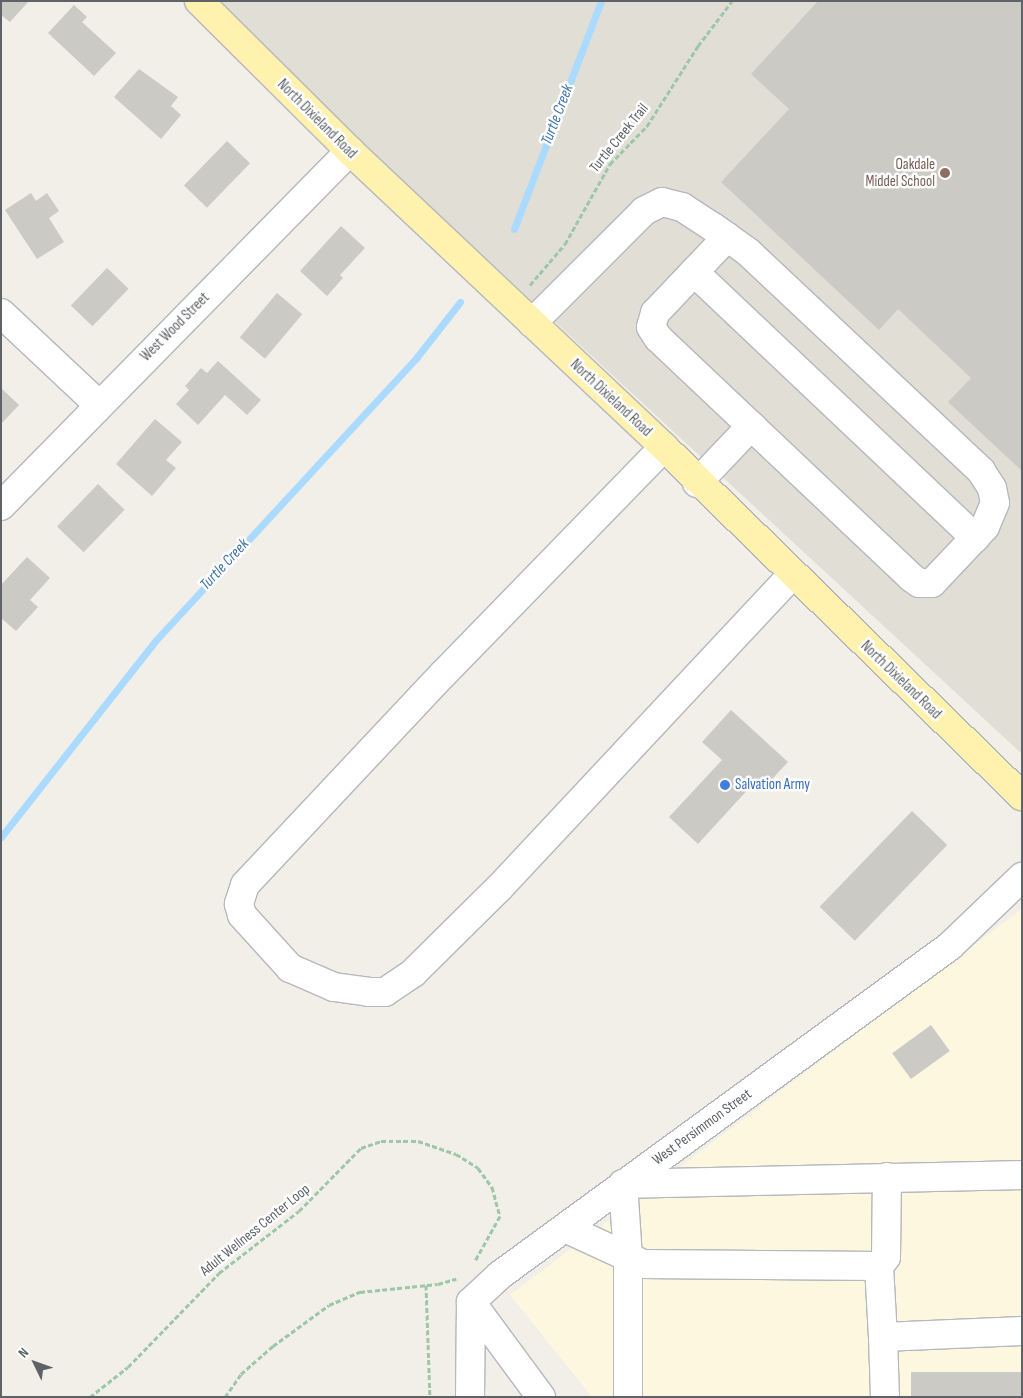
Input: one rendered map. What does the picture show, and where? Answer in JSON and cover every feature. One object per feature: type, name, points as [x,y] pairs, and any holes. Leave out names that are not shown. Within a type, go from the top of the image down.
[{"type":"main road","name":"North Dixieland Road","points":[[198,1],[350,151],[664,447],[697,483],[1022,796]]},
{"type":"street","name":"West Wood Street","points":[[1,506],[98,404],[350,151]]},
{"type":"street","points":[[532,323],[644,212],[662,202],[682,207],[727,237],[748,252],[981,471],[992,488],[994,503],[985,528],[932,583],[919,583],[658,338],[650,327],[655,313],[727,237]]},
{"type":"street","points":[[694,272],[975,538]]},
{"type":"street","points":[[1,314],[98,404]]},
{"type":"street","points":[[697,483],[751,426]]},
{"type":"street","points":[[664,447],[443,674],[244,885],[239,904],[242,915],[290,968],[334,987],[368,992],[385,992],[413,973],[507,880],[792,575]]},
{"type":"street","name":"West Persimmon Street","points":[[471,1302],[500,1274],[950,946],[1022,877]]},
{"type":"street","points":[[628,1397],[628,1257],[623,1184],[1022,1175]]},
{"type":"street","points":[[886,1397],[879,1266],[886,1257],[887,1177]]},
{"type":"street","points":[[565,1228],[643,1264],[879,1266]]},
{"type":"street","points":[[470,1397],[471,1302]]},
{"type":"street","points":[[471,1302],[542,1397]]},
{"type":"street","points":[[883,1337],[1022,1331]]},
{"type":"path","name":"Turtle Creek Trail","points":[[527,290],[565,244],[610,164],[646,126],[698,46],[732,1]]},
{"type":"path","name":"Adult Wellness Center Loop","points":[[90,1397],[128,1367],[219,1273],[299,1211],[361,1148],[381,1141],[418,1141],[456,1154],[478,1168],[492,1187],[500,1216],[472,1265]]},
{"type":"path","points":[[225,1397],[241,1374],[272,1346],[329,1306],[360,1292],[426,1285],[459,1277]]},
{"type":"path","points":[[426,1285],[430,1397]]},
{"type":"shaded area","points":[[208,1],[1022,1],[1022,754]]},
{"type":"shaded area","points":[[1022,909],[1022,1397],[592,1397],[510,1295]]},
{"type":"building","points":[[1,1],[29,1],[10,22],[1,15]]},
{"type":"building","points":[[818,1],[1022,1],[1022,471],[948,402],[971,378],[898,309],[879,330],[721,182],[789,109],[751,74]]},
{"type":"building","points":[[74,5],[87,17],[82,22],[116,53],[94,76],[48,33]]},
{"type":"building","points":[[139,69],[178,97],[171,106],[181,115],[161,139],[114,97]]},
{"type":"building","points":[[227,141],[250,163],[207,208],[184,186]]},
{"type":"building","points":[[31,193],[36,201],[47,193],[59,211],[49,218],[64,242],[37,259],[5,210]]},
{"type":"building","points":[[341,226],[365,248],[340,275],[343,278],[327,296],[300,271]]},
{"type":"building","points":[[107,268],[129,289],[92,326],[71,305]]},
{"type":"building","points":[[277,293],[302,314],[265,359],[240,337]]},
{"type":"building","points":[[218,361],[261,400],[247,415],[225,395],[198,425],[176,404],[189,390],[185,386],[201,368],[207,373]]},
{"type":"building","points":[[1,388],[19,405],[1,424]]},
{"type":"building","points":[[155,419],[182,442],[166,460],[176,468],[152,496],[116,464]]},
{"type":"building","points":[[98,484],[125,510],[84,552],[57,526]]},
{"type":"building","points":[[27,557],[50,578],[30,600],[38,607],[16,631],[1,618],[1,585]]},
{"type":"building","points":[[731,710],[788,762],[760,792],[752,785],[698,844],[669,817],[722,760],[702,742]]},
{"type":"building","points":[[912,811],[947,845],[855,941],[820,907]]},
{"type":"building","points":[[931,1025],[950,1051],[911,1079],[892,1053]]},
{"type":"building","points":[[911,1372],[1022,1372],[1022,1397],[911,1397]]},
{"type":"waterway","name":"Turtle Creek","points":[[514,229],[601,1]]},
{"type":"waterway","name":"Turtle Creek","points":[[1,837],[156,640],[417,357],[460,302]]},
{"type":"place","name":"Oakdale Middel School","points":[[945,173]]},
{"type":"place","name":"Salvation Army","points":[[725,785]]}]
